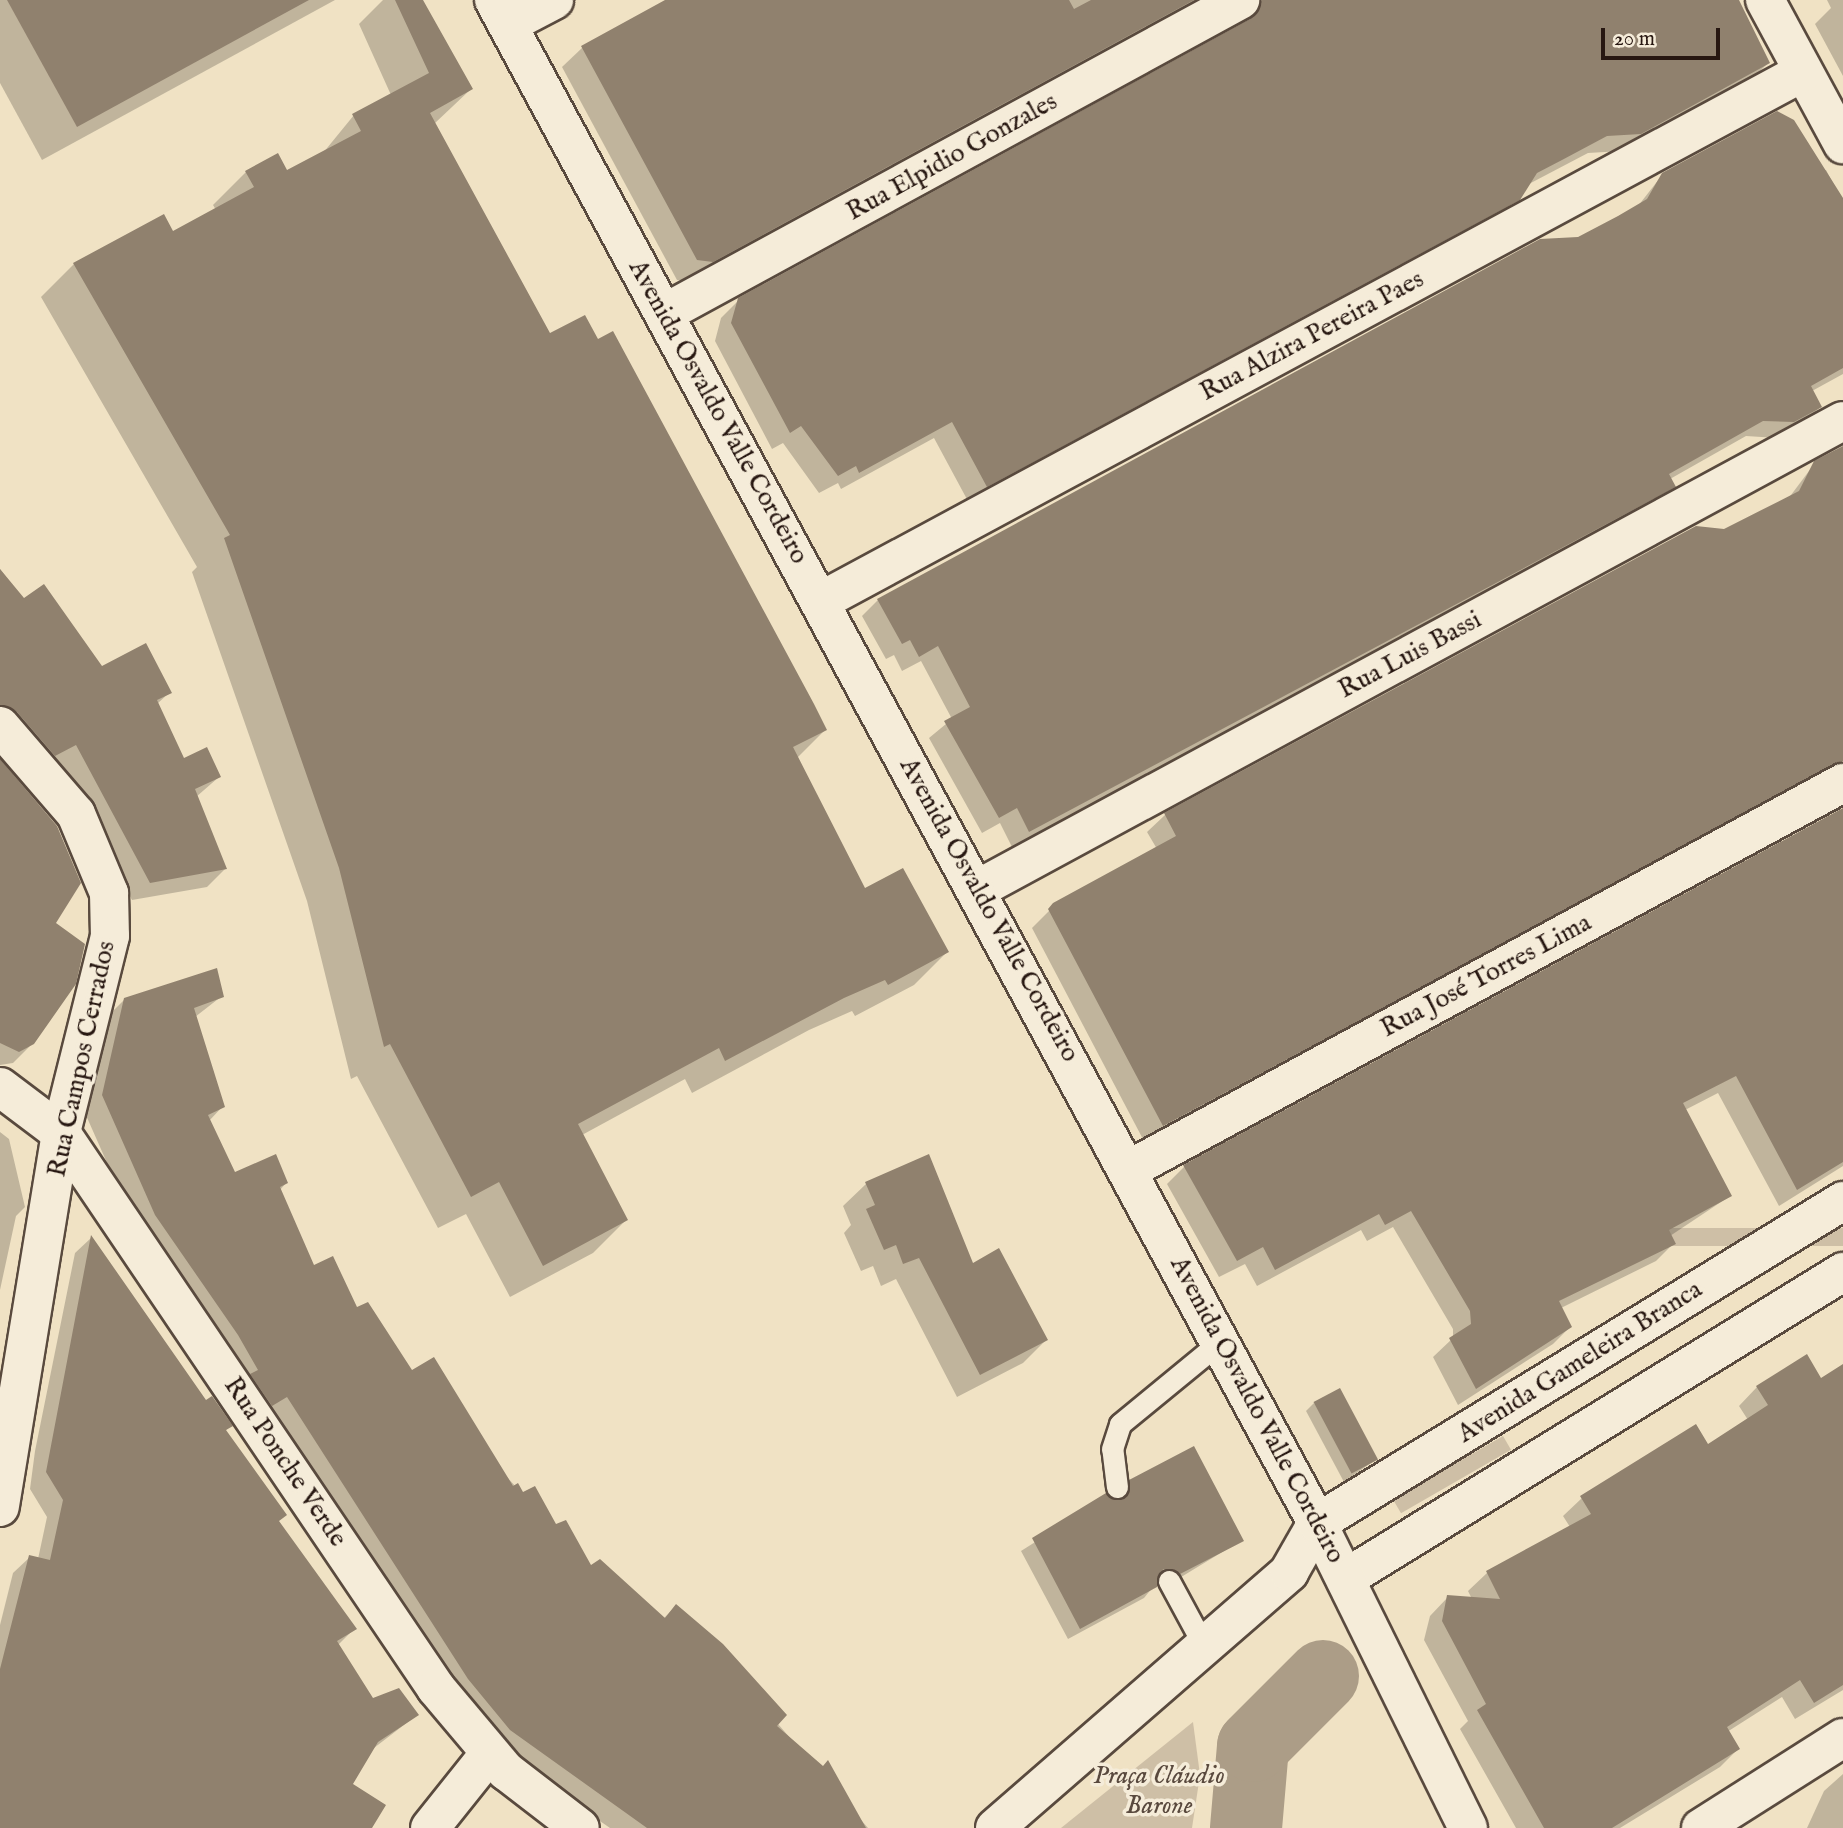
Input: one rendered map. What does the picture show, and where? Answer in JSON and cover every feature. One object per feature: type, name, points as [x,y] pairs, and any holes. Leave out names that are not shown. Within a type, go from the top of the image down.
[{"type":"street","points":[[501,12],[554,0]]},
{"type":"street","name":"Rua Elpidio Gonzales","points":[[665,313],[1240,0]]},
{"type":"street","points":[[1765,0],[1843,144]]},
{"type":"street","name":"Avenida Osvaldo Valle Cordeiro","points":[[501,12],[1130,1169],[1346,1578],[1468,1828]]},
{"type":"street","name":"Rua Alzira Pereira Paes","points":[[821,601],[1802,72]]},
{"type":"street","name":"Rua Luis Bassi","points":[[978,888],[1843,421]]},
{"type":"street","name":"Rua Campos Cerrados","points":[[0,726],[76,814],[109,893],[110,936],[61,1133],[0,1507]]},
{"type":"street","name":"Rua José Torres Lima","points":[[1130,1169],[1843,783]]},
{"type":"street","name":"Rua Ponche Verde","points":[[0,1087],[61,1133],[436,1688],[489,1754],[580,1828]]},
{"type":"street","name":"Avenida Gameleira Branca","points":[[1317,1523],[1843,1201]]},
{"type":"street","points":[[1289,1572],[1346,1578],[1843,1272]]},
{"type":"street","points":[[1515,1402],[1545,1456]]},
{"type":"street","points":[[995,1828],[1203,1644],[1289,1572],[1317,1523]]},
{"type":"street","points":[[1701,1828],[1843,1738]]},
{"type":"street","points":[[430,1828],[489,1754]]},
{"type":"lane","points":[[1117,1487],[1112,1449],[1120,1424],[1221,1341]]},
{"type":"lane","points":[[1168,1581],[1203,1644]]},
{"type":"green space","points":[[1522,1228],[1843,1228],[1843,1246],[1522,1246]]},
{"type":"green space","points":[[1503,1436],[1511,1450],[1401,1513],[1393,1500]]},
{"type":"green space","name":"Praça Cláudio Barone","points":[[1193,1722],[1200,1775],[1192,1828],[1061,1828]]},
{"type":"building","points":[[7,0],[309,0],[77,127]]},
{"type":"building","points":[[395,0],[423,0],[473,89],[430,113],[550,333],[585,315],[598,339],[613,331],[814,704],[827,730],[793,747],[865,888],[903,868],[949,952],[888,985],[885,980],[844,998],[725,1061],[719,1048],[578,1124],[628,1220],[543,1266],[499,1182],[471,1197],[390,1044],[384,1047],[339,868],[224,538],[230,535],[73,263],[164,214],[173,231],[254,187],[245,171],[278,153],[287,170],[361,131],[352,114],[429,73]]},
{"type":"building","points":[[665,0],[1069,0],[1074,9],[1091,0],[1194,0],[713,262],[697,260],[581,46]]},
{"type":"building","points":[[1262,0],[1739,0],[1770,63],[1641,134],[1607,136],[1537,173],[1520,200],[987,487],[952,422],[859,473],[856,466],[838,476],[801,426],[790,433],[731,323],[738,298],[1250,19]]},
{"type":"building","points":[[1777,111],[1794,120],[1843,198],[1843,368],[1811,386],[1822,407],[1794,422],[1763,421],[1669,474],[1676,487],[1029,832],[1017,808],[999,818],[944,721],[970,707],[938,646],[919,657],[910,640],[902,644],[877,599],[1540,239],[1578,237],[1618,216],[1647,199],[1662,173]]},
{"type":"building","points":[[1843,446],[1843,761],[1163,1126],[1048,909],[1053,903],[1176,836],[1164,813],[1696,526],[1724,529],[1799,491],[1814,461]]},
{"type":"building","points":[[0,569],[24,598],[44,584],[102,666],[146,643],[172,693],[157,700],[184,758],[207,747],[221,777],[195,789],[227,869],[150,883],[76,745],[55,756],[17,712],[0,705]]},
{"type":"building","points":[[0,759],[57,826],[81,883],[56,923],[85,944],[76,984],[34,1044],[19,1052],[0,1043]]},
{"type":"building","points":[[1843,808],[1843,1162],[1797,1190],[1736,1076],[1683,1103],[1732,1196],[1669,1230],[1676,1244],[1559,1301],[1572,1327],[1476,1389],[1449,1338],[1471,1324],[1470,1311],[1411,1211],[1385,1225],[1379,1214],[1275,1270],[1263,1247],[1237,1261],[1183,1165]]},
{"type":"building","points":[[217,968],[224,997],[194,1008],[225,1107],[208,1115],[235,1172],[276,1154],[288,1183],[280,1187],[314,1265],[333,1256],[357,1307],[368,1302],[412,1370],[434,1357],[513,1486],[518,1483],[523,1492],[535,1486],[556,1524],[566,1520],[591,1565],[600,1559],[665,1618],[676,1604],[723,1644],[787,1715],[777,1726],[823,1766],[828,1760],[866,1828],[647,1828],[510,1730],[468,1679],[287,1397],[272,1406],[250,1374],[258,1370],[238,1335],[155,1215],[102,1095],[124,998]]},
{"type":"building","points":[[929,1154],[973,1263],[999,1248],[1048,1340],[980,1375],[919,1258],[903,1264],[896,1245],[884,1250],[866,1209],[875,1205],[865,1182]]},
{"type":"building","points":[[91,1235],[206,1400],[212,1396],[233,1426],[226,1430],[287,1515],[279,1521],[357,1629],[337,1641],[373,1698],[399,1688],[419,1715],[378,1742],[353,1784],[386,1805],[372,1828],[0,1828],[0,1669],[29,1555],[50,1560],[63,1500],[46,1472]]},
{"type":"building","points":[[1807,1354],[1821,1378],[1843,1364],[1843,1685],[1814,1703],[1800,1680],[1727,1727],[1740,1749],[1612,1828],[1544,1828],[1477,1710],[1486,1704],[1442,1621],[1447,1595],[1500,1599],[1486,1571],[1591,1514],[1580,1496],[1696,1424],[1708,1444],[1768,1405],[1756,1386]]},
{"type":"building","points":[[1340,1388],[1378,1460],[1352,1474],[1314,1402]]},
{"type":"building","points":[[1194,1446],[1244,1541],[1180,1574],[1163,1569],[1157,1587],[1080,1629],[1032,1538],[1106,1493],[1124,1498],[1129,1480]]},
{"type":"waterway","points":[[1246,1828],[1253,1746],[1323,1676]]}]
